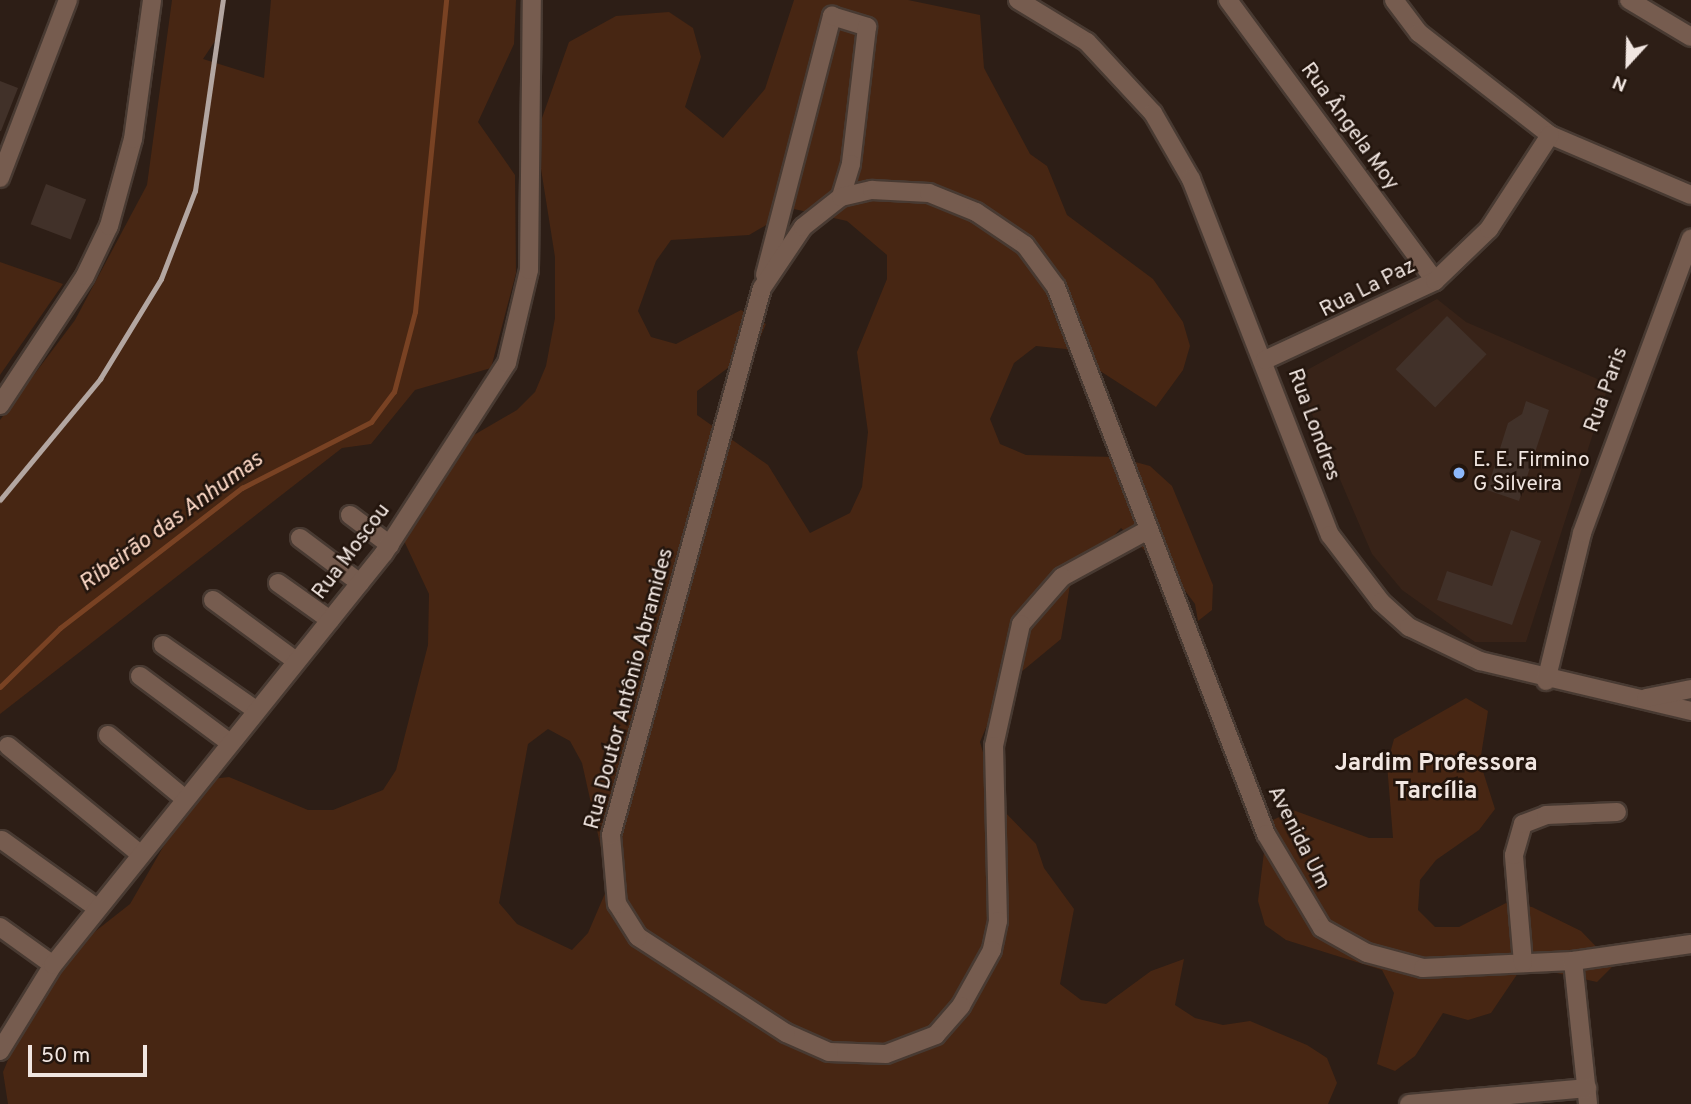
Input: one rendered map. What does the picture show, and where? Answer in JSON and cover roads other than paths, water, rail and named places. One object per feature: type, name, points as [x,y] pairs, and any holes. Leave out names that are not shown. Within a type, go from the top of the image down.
[{"type":"street","points":[[0,178],[7,140],[68,0]]},
{"type":"street","points":[[0,405],[85,276],[109,226],[133,139],[152,0]]},
{"type":"street","name":"Rua Moscou","points":[[0,1051],[6,1027],[53,965],[184,798],[390,545],[507,363],[529,271],[532,0]]},
{"type":"street","name":"Rua Londres","points":[[1018,0],[1087,42],[1153,113],[1191,180],[1265,360],[1330,535],[1381,601],[1409,627],[1480,661],[1546,681],[1691,711]]},
{"type":"street","name":"Rua Ângela Moy","points":[[1227,0],[1435,281]]},
{"type":"street","points":[[1394,0],[1419,33],[1550,135],[1691,195]]},
{"type":"street","points":[[1629,0],[1691,37]]},
{"type":"street","name":"Rua Doutor Antônio Abramides","points":[[841,197],[851,164],[867,27],[832,16],[762,288],[611,835],[617,904],[638,937],[786,1033],[829,1052],[886,1054],[936,1035],[961,1006],[992,950],[998,922],[994,746],[1021,624],[1062,577],[1146,531]]},
{"type":"street","name":"Rua La Paz","points":[[1265,360],[1435,281],[1489,229],[1550,135]]},
{"type":"street","name":"Rua Doutor Antônio Abramides","points":[[762,288],[803,227],[841,197],[872,190],[929,193],[976,212],[1025,246],[1056,287],[1117,452]]},
{"type":"street","name":"Rua Paris","points":[[1546,681],[1582,533],[1691,239]]},
{"type":"street","name":"Avenida Um","points":[[1117,452],[1266,834],[1322,928],[1367,953],[1423,968],[1573,961],[1691,944]]},
{"type":"street","points":[[350,515],[390,545]]},
{"type":"street","points":[[300,538],[360,583]]},
{"type":"street","points":[[278,583],[330,620]]},
{"type":"street","points":[[213,600],[296,661]]},
{"type":"street","points":[[163,645],[256,710]]},
{"type":"street","points":[[140,676],[229,742]]},
{"type":"street","points":[[1635,699],[1691,689]]},
{"type":"street","points":[[108,735],[184,798]]},
{"type":"street","points":[[8,746],[140,854]]},
{"type":"street","points":[[1523,963],[1514,855],[1523,824],[1546,815],[1617,812]]},
{"type":"street","points":[[2,840],[97,908]]},
{"type":"street","points":[[0,927],[53,965]]},
{"type":"street","points":[[1409,1104],[1588,1096],[1573,961]]},
{"type":"waterway","name":"Ribeirão das Anhumas","points":[[0,687],[60,628],[242,488],[371,422],[394,392],[415,312],[446,0]]},
{"type":"railway","points":[[0,500],[100,379],[161,279],[195,191],[223,0]]},
{"type":"place","name":"E. E. Firmino G Silveira","points":[[1459,473]]},
{"type":"district","name":"Jardim Professora Tarcília","points":[[1436,779]]}]
